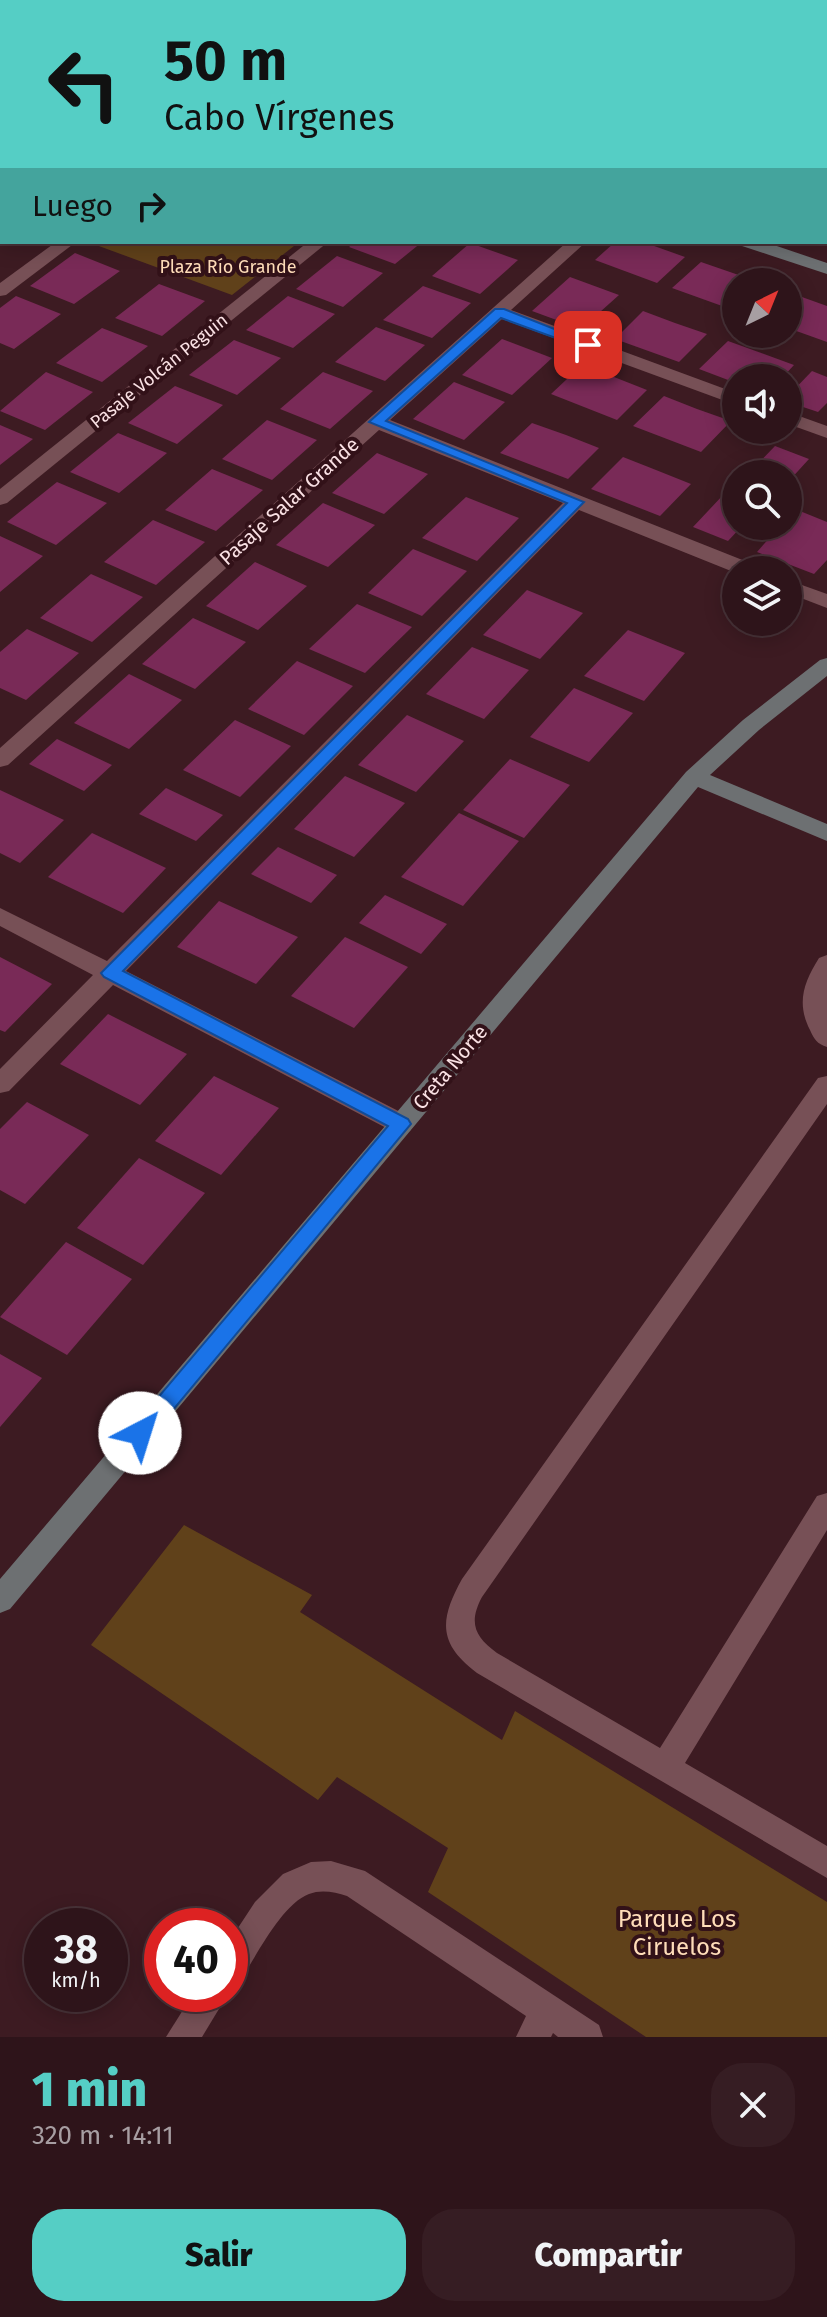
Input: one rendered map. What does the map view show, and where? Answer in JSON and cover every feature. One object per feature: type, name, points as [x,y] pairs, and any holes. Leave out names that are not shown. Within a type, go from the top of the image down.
[{"type":"street","points":[[0,291],[64,244]]},
{"type":"street","name":"Pasaje Volcán Peguin","points":[[0,499],[317,244]]},
{"type":"street","name":"Pasaje Salar Grande","points":[[0,760],[575,244]]},
{"type":"street","points":[[754,244],[827,269]]},
{"type":"street","points":[[499,312],[722,394]]},
{"type":"street","points":[[377,422],[722,560]]},
{"type":"street","points":[[802,423],[827,432]]},
{"type":"street","points":[[0,1084],[576,502]]},
{"type":"street","points":[[802,591],[827,601]]},
{"type":"street","name":"Creta Norte","points":[[0,1600],[694,777],[751,725],[827,665]]},
{"type":"street","points":[[694,777],[827,833]]},
{"type":"street","points":[[0,916],[401,1124]]},
{"type":"street","points":[[827,964],[816,980],[812,995],[812,1010],[827,1038]]},
{"type":"street","points":[[827,1085],[472,1588],[458,1617],[459,1632],[473,1654],[827,1863]]},
{"type":"street","points":[[665,1768],[827,1505]]},
{"type":"street","points":[[248,1943],[286,1889],[300,1879],[315,1874],[335,1874],[354,1882],[540,2024],[587,2037]]},
{"type":"street","points":[[182,2037],[199,2012]]},
{"type":"green space","name":"Plaza Río Grande","points":[[93,244],[296,244],[232,295]]},
{"type":"green space","name":"Parque Los Ciruelos","points":[[184,1525],[312,1595],[300,1612],[502,1740],[515,1711],[827,1902],[827,2037],[646,2037],[428,1892],[448,1848],[337,1777],[318,1800],[91,1645]]},
{"type":"building","points":[[353,244],[420,244],[395,264],[349,247]]},
{"type":"building","points":[[469,244],[518,260],[480,294],[432,276]]},
{"type":"building","points":[[613,244],[649,244],[685,257],[657,283],[595,260]]},
{"type":"building","points":[[75,253],[120,271],[74,304],[30,286]]},
{"type":"building","points":[[337,256],[383,273],[343,307],[296,289]]},
{"type":"building","points":[[701,262],[722,269],[722,306],[672,288]]},
{"type":"building","points":[[570,277],[619,295],[581,329],[532,311]]},
{"type":"building","points":[[159,284],[205,301],[162,336],[115,318]]},
{"type":"building","points":[[423,286],[471,303],[432,338],[383,320]]},
{"type":"building","points":[[16,296],[61,314],[14,349],[0,343],[0,308]]},
{"type":"building","points":[[288,296],[335,314],[293,348],[246,330]]},
{"type":"building","points":[[802,297],[827,306],[827,342],[802,333]]},
{"type":"building","points":[[643,311],[707,334],[679,362],[615,339]]},
{"type":"building","points":[[376,327],[425,345],[385,381],[335,362]]},
{"type":"building","points":[[102,328],[148,346],[102,382],[56,363]]},
{"type":"building","points":[[502,339],[552,358],[512,395],[462,375]]},
{"type":"building","points":[[234,340],[281,358],[237,395],[189,375]]},
{"type":"building","points":[[722,347],[747,348],[791,364],[722,364],[722,378],[699,369]]},
{"type":"building","points":[[582,365],[647,390],[617,420],[551,394]]},
{"type":"building","points":[[812,371],[827,377],[827,403],[818,412],[802,407],[802,381]]},
{"type":"building","points":[[46,372],[93,392],[45,430],[0,411]]},
{"type":"building","points":[[323,372],[373,391],[330,429],[280,409]]},
{"type":"building","points":[[454,382],[505,402],[464,440],[413,419]]},
{"type":"building","points":[[175,386],[223,405],[177,444],[128,423]]},
{"type":"building","points":[[664,396],[722,418],[722,430],[701,452],[633,426]]},
{"type":"building","points":[[267,420],[317,440],[272,480],[222,459]]},
{"type":"building","points":[[532,423],[599,448],[568,479],[500,453]]},
{"type":"building","points":[[0,425],[33,439],[0,465]]},
{"type":"building","points":[[118,433],[167,453],[119,493],[70,472]]},
{"type":"building","points":[[775,446],[809,459],[802,467],[802,460],[762,460]]},
{"type":"building","points":[[377,453],[428,474],[384,514],[332,493]]},
{"type":"building","points":[[623,457],[691,484],[660,516],[591,489]]},
{"type":"building","points":[[212,469],[263,490],[216,531],[165,510]]},
{"type":"building","points":[[57,482],[107,503],[56,545],[7,522]]},
{"type":"building","points":[[722,496],[722,539],[693,527]]},
{"type":"building","points":[[466,497],[519,518],[477,561],[422,538]]},
{"type":"building","points":[[323,503],[375,525],[328,567],[276,545]]},
{"type":"building","points":[[802,512],[827,522],[827,560],[814,574],[802,569],[802,556],[767,556],[757,552],[768,540],[802,540]]},
{"type":"building","points":[[153,520],[205,542],[156,585],[104,562]]},
{"type":"building","points":[[0,536],[43,556],[0,592]]},
{"type":"building","points":[[413,549],[467,571],[422,616],[368,593]]},
{"type":"building","points":[[255,562],[307,586],[258,630],[206,606]]},
{"type":"building","points":[[91,574],[143,597],[92,642],[40,618]]},
{"type":"building","points":[[527,590],[583,613],[540,659],[483,635]]},
{"type":"building","points":[[357,604],[412,627],[365,673],[309,649]]},
{"type":"building","points":[[193,618],[246,642],[195,689],[142,664]]},
{"type":"building","points":[[27,629],[79,653],[26,700],[0,688],[0,652]]},
{"type":"building","points":[[628,630],[685,653],[644,701],[584,676]]},
{"type":"building","points":[[472,647],[529,670],[484,719],[426,694]]},
{"type":"building","points":[[297,661],[353,686],[304,735],[248,709]]},
{"type":"building","points":[[129,674],[182,700],[129,749],[74,723]]},
{"type":"building","points":[[574,688],[633,713],[589,762],[530,737]]},
{"type":"building","points":[[407,715],[464,741],[416,792],[358,765]]},
{"type":"building","points":[[235,720],[291,746],[240,797],[183,770]]},
{"type":"building","points":[[57,739],[112,765],[84,791],[29,764]]},
{"type":"building","points":[[510,759],[570,785],[524,838],[463,810]]},
{"type":"building","points":[[345,776],[405,803],[354,857],[294,829]]},
{"type":"building","points":[[166,788],[223,815],[196,841],[139,814]]},
{"type":"building","points":[[0,790],[64,820],[20,863],[0,853]]},
{"type":"building","points":[[459,813],[519,841],[463,906],[401,877]]},
{"type":"building","points":[[92,833],[166,868],[123,913],[48,877]]},
{"type":"building","points":[[278,847],[337,875],[311,903],[251,874]]},
{"type":"building","points":[[385,895],[447,924],[421,954],[359,923]]},
{"type":"building","points":[[219,901],[298,937],[256,984],[177,947]]},
{"type":"building","points":[[345,937],[408,967],[354,1028],[291,996]]},
{"type":"building","points":[[0,957],[52,984],[5,1032],[0,1030]]},
{"type":"building","points":[[108,1014],[187,1054],[140,1105],[60,1064]]},
{"type":"building","points":[[214,1076],[279,1108],[221,1175],[155,1141]]},
{"type":"building","points":[[27,1102],[89,1135],[25,1204],[0,1190],[0,1129]]},
{"type":"building","points":[[139,1158],[205,1193],[143,1265],[77,1228]]},
{"type":"building","points":[[66,1242],[132,1279],[67,1355],[0,1317]]},
{"type":"building","points":[[0,1354],[42,1378],[0,1427]]},
{"type":"route","points":[[140,1433],[401,1124],[110,973],[576,502],[377,422],[499,312],[588,345]]}]
